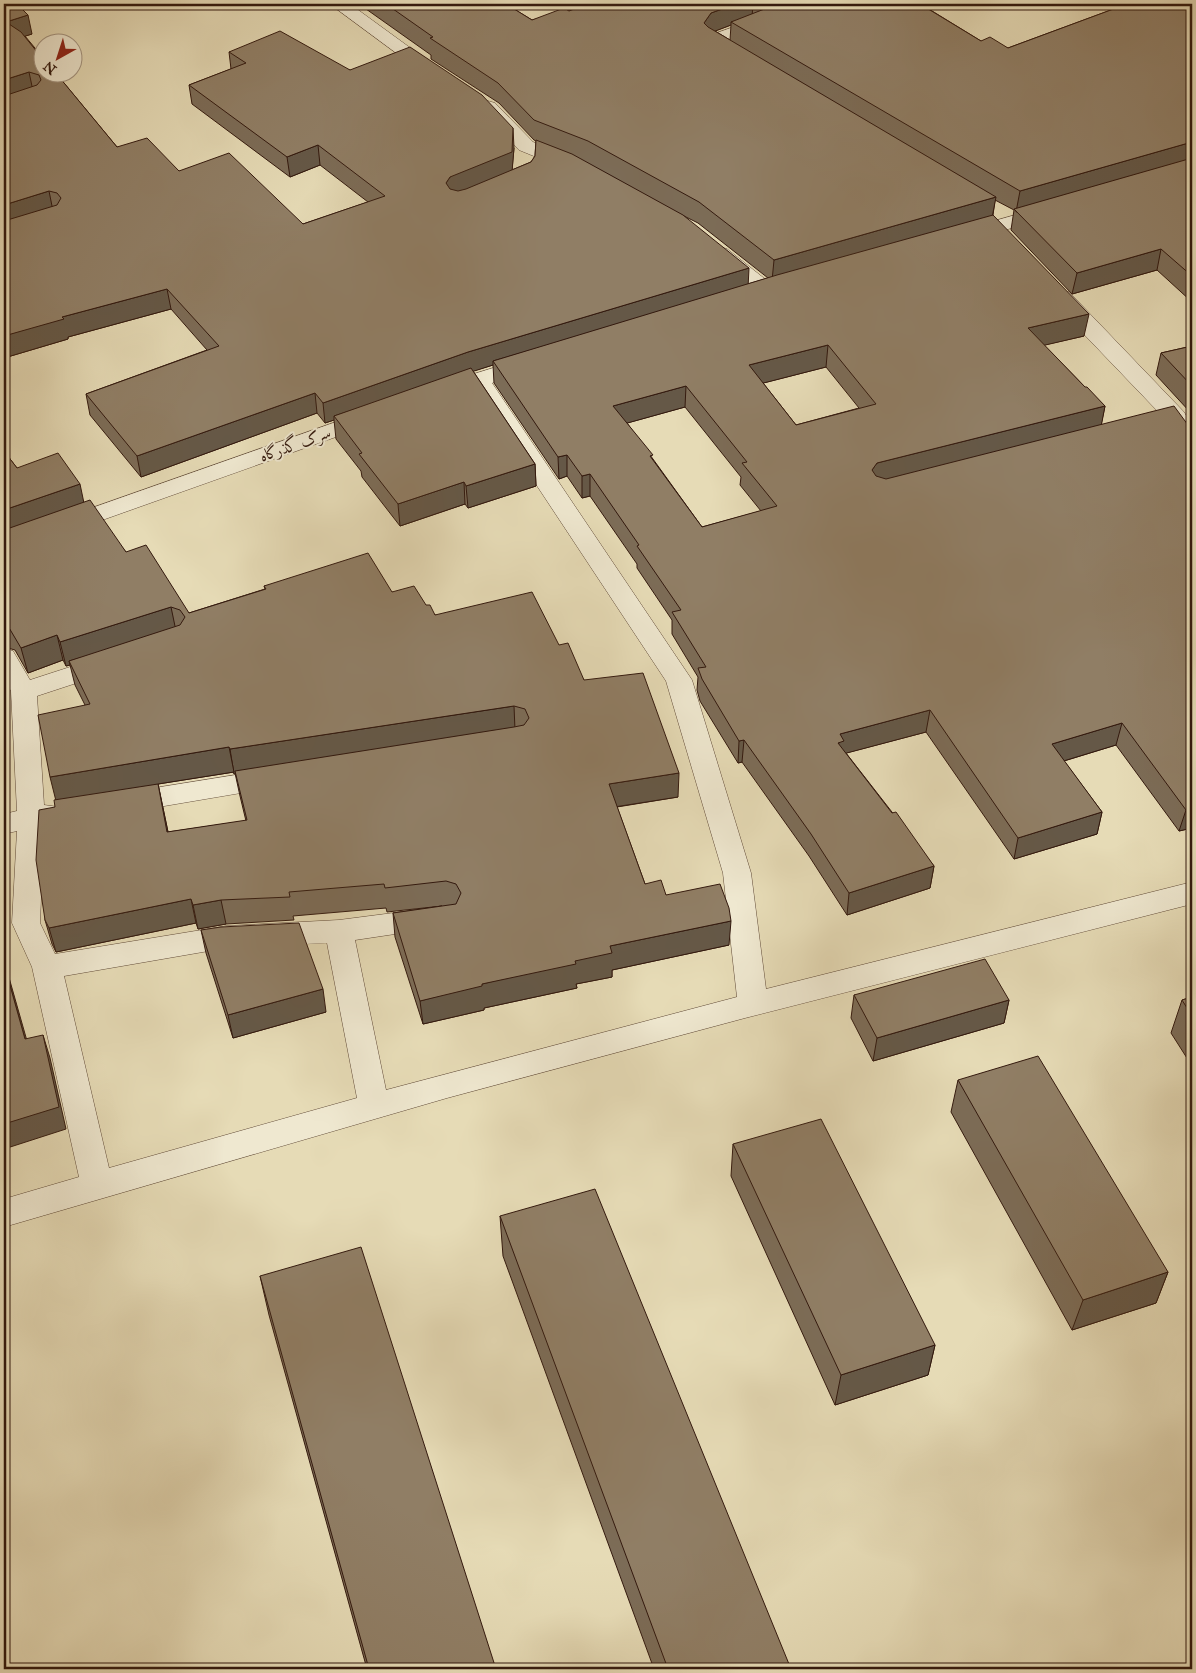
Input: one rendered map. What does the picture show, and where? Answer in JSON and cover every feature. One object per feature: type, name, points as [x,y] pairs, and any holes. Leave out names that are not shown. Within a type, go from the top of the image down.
[{"type":"street","points":[[339,4],[384,38],[450,81]]},
{"type":"street","points":[[753,67],[714,42],[717,39],[759,23]]},
{"type":"street","points":[[474,98],[491,109],[526,156],[589,173]]},
{"type":"street","points":[[947,240],[1070,205]]},
{"type":"street","points":[[704,240],[778,289],[740,300]]},
{"type":"street","points":[[1046,282],[1176,417],[1184,432],[1192,441]]},
{"type":"street","points":[[423,399],[478,379],[544,359]]},
{"type":"street","points":[[478,379],[678,680],[737,873],[754,1004]]},
{"type":"street","name":"سرک گذرگاه","points":[[4,547],[385,412]]},
{"type":"street","points":[[1147,424],[1176,417]]},
{"type":"street","points":[[4,657],[24,691],[31,817],[26,923],[47,967],[97,1185]]},
{"type":"street","points":[[24,691],[128,658]]},
{"type":"street","points":[[100,806],[298,775]]},
{"type":"street","points":[[4,824],[31,817],[71,811]]},
{"type":"street","points":[[4,1213],[374,1106],[754,1004],[1192,893]]},
{"type":"street","points":[[47,967],[226,937],[339,931],[446,918]]},
{"type":"street","points":[[339,931],[374,1106]]},
{"type":"building","points":[[4,4],[17,4],[28,15],[6,22],[21,32],[32,46],[32,73],[29,72],[4,80]]},
{"type":"building","points":[[386,4],[506,4],[532,20],[564,8],[569,11],[587,4],[736,4],[711,13],[704,23],[996,197],[774,260],[699,202],[588,141],[534,120],[498,83],[430,38],[433,37]]},
{"type":"building","points":[[771,4],[920,4],[981,41],[990,37],[1008,48],[1127,4],[1188,4],[1192,6],[1192,142],[1020,191],[731,22],[767,8]]},
{"type":"building","points":[[280,31],[350,70],[410,47],[482,95],[513,128],[512,152],[450,177],[446,183],[450,189],[458,191],[466,189],[531,162],[535,156],[536,140],[572,154],[683,215],[749,268],[468,352],[323,403],[315,393],[137,456],[86,394],[219,346],[167,289],[62,317],[64,319],[4,336],[4,221],[57,205],[61,198],[57,193],[49,191],[4,205],[4,96],[37,85],[39,82],[63,82],[117,147],[147,138],[179,171],[229,153],[303,224],[385,196],[318,145],[287,157],[189,85],[246,63],[229,52]]},
{"type":"building","points":[[1192,158],[1192,276],[1161,249],[1077,273],[1014,209]]},
{"type":"building","points":[[993,215],[1089,314],[1028,328],[1105,406],[877,463],[872,470],[876,476],[886,479],[1174,406],[1188,425],[1192,426],[1192,808],[1186,810],[1122,723],[1052,744],[1102,812],[1018,838],[930,710],[840,734],[844,741],[838,743],[892,813],[896,812],[934,866],[849,893],[811,834],[744,740],[739,741],[702,679],[698,668],[706,667],[672,612],[681,610],[637,546],[639,545],[590,474],[582,476],[567,455],[558,457],[493,361],[777,275]],"holes":[[[828,345],[876,404],[796,425],[749,365]],[[686,386],[747,462],[742,463],[777,506],[702,527],[650,456],[653,455],[613,406]]]},
{"type":"building","points":[[1192,346],[1192,386],[1161,353]]},
{"type":"building","points":[[471,368],[535,464],[466,486],[464,482],[398,504],[359,454],[362,453],[334,416]]},
{"type":"building","points":[[4,451],[17,468],[58,453],[80,484],[4,510]]},
{"type":"building","points":[[90,500],[126,552],[146,545],[189,613],[266,589],[264,586],[368,553],[392,592],[414,586],[426,605],[430,605],[435,615],[532,592],[559,645],[568,643],[584,680],[643,673],[679,773],[609,784],[645,884],[661,880],[666,895],[720,884],[729,908],[731,921],[610,946],[612,953],[575,961],[576,964],[482,984],[482,986],[420,1001],[393,913],[456,904],[461,893],[456,884],[446,881],[385,888],[384,884],[289,892],[290,897],[221,900],[193,905],[191,899],[49,928],[45,920],[36,860],[39,810],[55,807],[54,800],[158,784],[167,832],[247,820],[235,771],[514,727],[524,725],[529,718],[525,709],[514,706],[230,749],[229,747],[50,777],[38,715],[90,704],[69,661],[180,625],[185,617],[180,610],[171,607],[60,642],[57,635],[21,648],[8,626],[4,624],[4,530]]},
{"type":"building","points":[[299,923],[323,989],[228,1015],[201,930],[221,927]]},
{"type":"building","points":[[985,959],[1009,1000],[877,1038],[854,995]]},
{"type":"building","points":[[4,964],[25,1039],[43,1035],[59,1107],[4,1124]]},
{"type":"building","points":[[1192,997],[1192,1016],[1182,1000]]},
{"type":"building","points":[[1038,1056],[1168,1272],[1083,1300],[958,1080]]},
{"type":"building","points":[[821,1119],[935,1345],[841,1375],[733,1144]]},
{"type":"building","points":[[595,1189],[791,1669],[668,1669],[500,1216]]},
{"type":"building","points":[[361,1247],[496,1669],[369,1669],[260,1276]]}]
